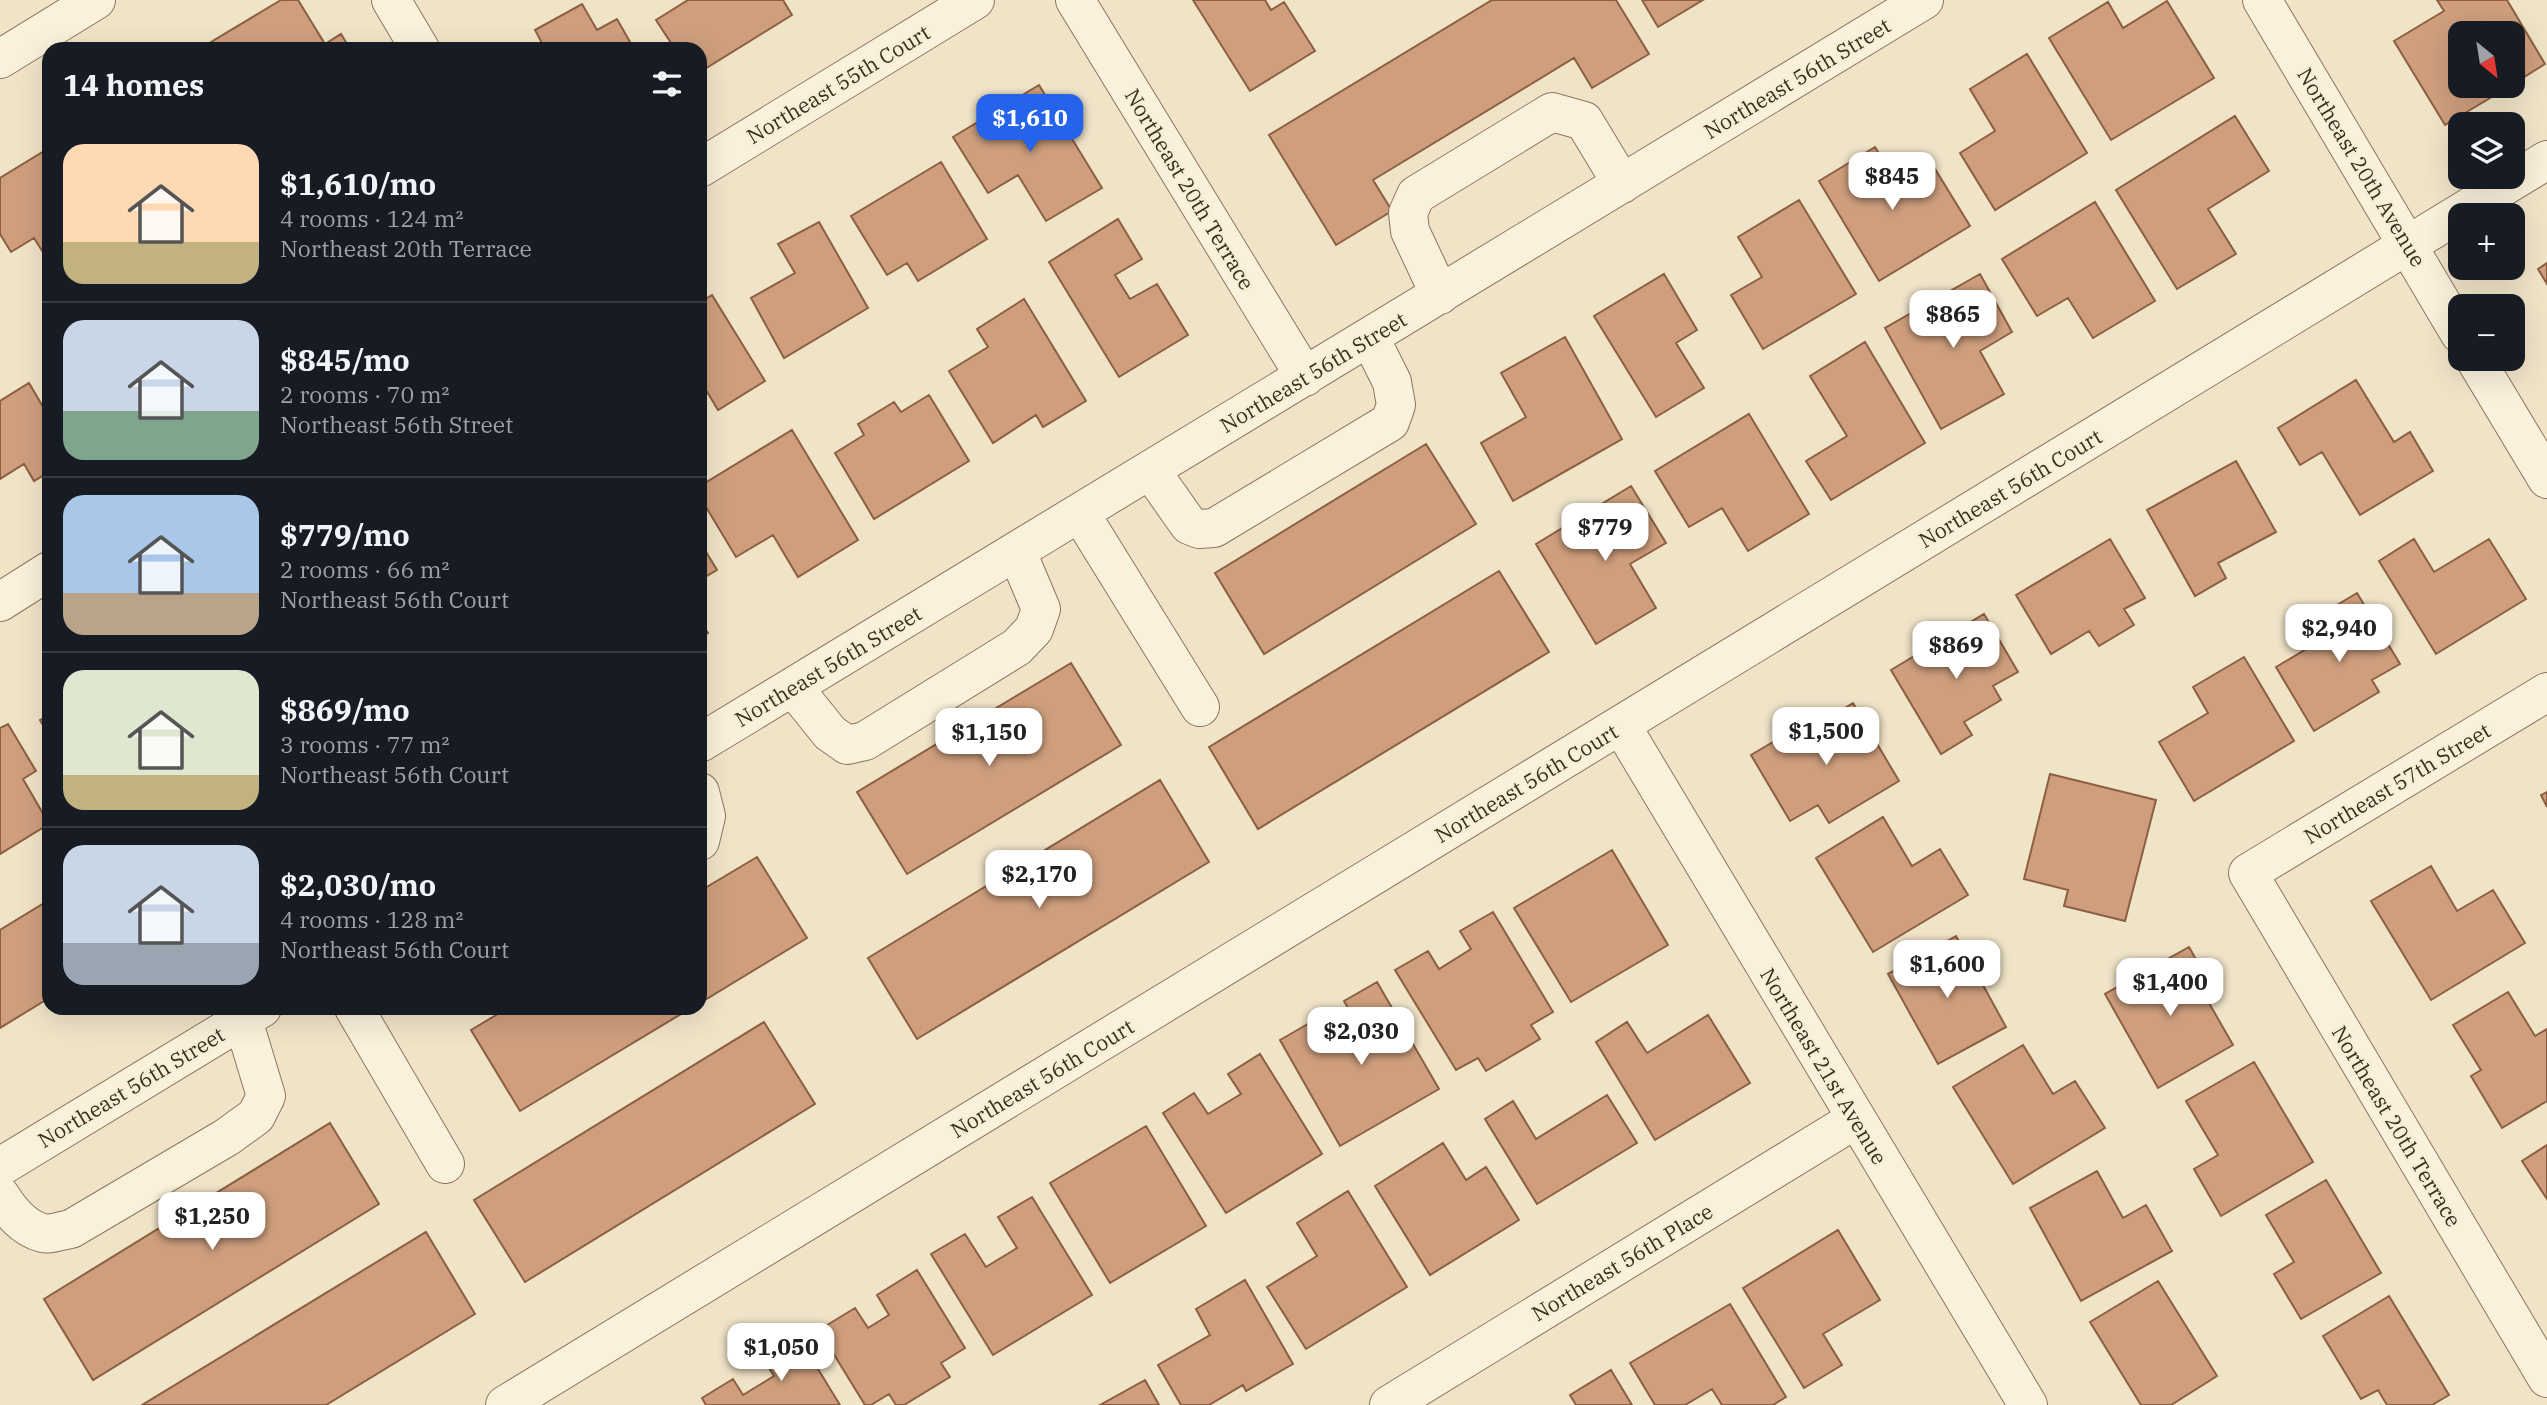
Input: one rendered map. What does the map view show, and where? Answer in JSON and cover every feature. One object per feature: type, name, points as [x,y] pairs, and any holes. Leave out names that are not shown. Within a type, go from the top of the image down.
[{"type":"street","points":[[0,59],[96,0]]},
{"type":"street","points":[[391,0],[416,42]]},
{"type":"street","name":"Northeast 55th Court","points":[[707,164],[975,0]]},
{"type":"street","name":"Northeast 20th Terrace","points":[[1075,0],[1305,377]]},
{"type":"street","name":"Northeast 56th Street","points":[[707,739],[1924,0]]},
{"type":"street","name":"Northeast 20th Avenue","points":[[2262,0],[2448,313]]},
{"type":"street","points":[[1440,295],[1410,231],[1408,213],[1416,195],[1552,112],[1584,121],[1622,184]]},
{"type":"street","name":"Northeast 56th Court","points":[[505,1405],[2547,160]]},
{"type":"street","points":[[1151,471],[1189,525],[1199,529],[1214,528],[1390,422],[1396,405],[1392,382],[1370,338]]},
{"type":"street","points":[[2482,371],[2547,479]]},
{"type":"street","points":[[1080,513],[1200,707]]},
{"type":"street","points":[[793,687],[830,733],[847,745],[865,741],[1017,647],[1034,629],[1041,610],[1017,552]]},
{"type":"street","points":[[0,602],[42,575]]},
{"type":"street","name":"Northeast 57th Street","points":[[2248,873],[2547,692]]},
{"type":"street","name":"Northeast 21st Avenue","points":[[1621,725],[2028,1405]]},
{"type":"street","name":"Northeast 20th Terrace","points":[[2248,873],[2547,1378]]},
{"type":"street","name":"Northeast 56th Street","points":[[0,1167],[251,1015]]},
{"type":"street","points":[[0,1195],[14,1215],[25,1224],[44,1233],[71,1229],[228,1137],[256,1116],[266,1096],[253,1015]]},
{"type":"street","points":[[358,1015],[445,1164]]},
{"type":"street","name":"Northeast 56th Place","points":[[1389,1405],[1856,1119]]},
{"type":"building","points":[[281,0],[298,0],[324,42],[211,42]]},
{"type":"building","points":[[688,0],[783,0],[792,15],[707,68],[707,42],[670,42],[656,20]]},
{"type":"building","points":[[1193,0],[1265,0],[1271,10],[1284,2],[1315,51],[1250,91]]},
{"type":"building","points":[[1492,0],[1616,0],[1649,54],[1592,88],[1574,58],[1373,180],[1392,211],[1336,245],[1269,135]]},
{"type":"building","points":[[1642,0],[1703,0],[1658,27]]},
{"type":"building","points":[[2437,0],[2507,0],[2519,21],[2448,21],[2448,98],[2490,98],[2467,112],[2448,112],[2448,123],[2445,125],[2394,41],[2444,11]]},
{"type":"building","points":[[2167,1],[2214,78],[2111,140],[2049,38],[2108,2],[2123,28]]},
{"type":"building","points":[[582,4],[597,30],[617,19],[630,42],[541,42],[535,30]]},
{"type":"building","points":[[2525,30],[2545,64],[2525,76]]},
{"type":"building","points":[[341,34],[346,42],[328,42]]},
{"type":"building","points":[[2027,54],[2087,153],[1995,210],[1960,153],[1995,131],[1970,89]]},
{"type":"building","points":[[1039,85],[1102,188],[1046,221],[1018,175],[988,193],[953,137]]},
{"type":"building","points":[[2235,116],[2269,171],[2208,209],[2236,254],[2177,289],[2116,190]]},
{"type":"building","points":[[1875,147],[1901,190],[1935,169],[1970,226],[1879,281],[1819,181]]},
{"type":"building","points":[[42,152],[42,251],[34,238],[11,252],[0,234],[0,178]]},
{"type":"building","points":[[941,162],[987,239],[918,281],[907,263],[887,275],[851,216]]},
{"type":"building","points":[[1799,200],[1856,294],[1763,349],[1731,295],[1762,277],[1738,237]]},
{"type":"building","points":[[2095,202],[2155,301],[2093,338],[2068,298],[2037,316],[2002,259]]},
{"type":"building","points":[[1118,219],[1142,259],[1115,275],[1130,299],[1157,284],[1188,335],[1119,377],[1049,262]]},
{"type":"building","points":[[819,222],[868,308],[784,358],[751,298],[795,273],[778,244]]},
{"type":"building","points":[[2547,263],[2547,284],[2538,269]]},
{"type":"building","points":[[1664,274],[1697,330],[1676,343],[1704,388],[1656,417],[1594,316]]},
{"type":"building","points":[[1980,274],[2012,332],[1980,351],[2004,394],[1941,429],[1885,328]]},
{"type":"building","points":[[712,295],[765,381],[718,410],[707,392],[707,298]]},
{"type":"building","points":[[1024,299],[1086,401],[1043,427],[1036,415],[993,443],[949,371],[988,347],[977,329]]},
{"type":"building","points":[[1565,337],[1622,439],[1513,501],[1481,443],[1526,417],[1501,373]]},
{"type":"building","points":[[1865,342],[1925,443],[1831,500],[1806,461],[1847,436],[1810,376]]},
{"type":"building","points":[[2356,380],[2394,442],[2410,432],[2433,471],[2360,515],[2322,452],[2300,465],[2278,428]]},
{"type":"building","points":[[29,383],[42,405],[42,476],[34,481],[24,464],[0,479],[0,401]]},
{"type":"building","points":[[929,395],[969,461],[874,519],[835,453],[864,435],[858,424],[894,402],[901,412]]},
{"type":"building","points":[[1749,414],[1809,514],[1748,551],[1722,508],[1689,527],[1655,471]]},
{"type":"building","points":[[792,430],[858,540],[798,577],[773,535],[736,557],[707,509],[707,482]]},
{"type":"building","points":[[1426,444],[1476,524],[1264,654],[1215,573]]},
{"type":"building","points":[[2236,461],[2276,532],[2218,563],[2226,578],[2195,596],[2147,510]]},
{"type":"building","points":[[1631,486],[1666,543],[1630,564],[1656,608],[1596,644],[1536,544]]},
{"type":"building","points":[[2110,539],[2145,598],[2124,609],[2134,625],[2099,646],[2089,631],[2051,654],[2016,595]]},
{"type":"building","points":[[2414,539],[2434,572],[2489,539],[2526,599],[2436,654],[2379,561]]},
{"type":"building","points":[[707,554],[717,570],[707,576]]},
{"type":"building","points":[[1499,571],[1549,652],[1258,829],[1209,747]]},
{"type":"building","points":[[2357,593],[2400,664],[2372,680],[2379,692],[2314,731],[2276,667],[2323,639],[2312,620]]},
{"type":"building","points":[[1984,614],[2018,672],[1993,686],[2001,700],[1964,722],[1972,735],[1941,754],[1891,670]]},
{"type":"building","points":[[2244,657],[2294,741],[2194,801],[2159,742],[2208,713],[2193,687]]},
{"type":"building","points":[[1071,663],[1121,745],[907,874],[857,792]]},
{"type":"building","points":[[1853,703],[1899,781],[1829,823],[1818,805],[1790,821],[1751,755],[1785,735],[1789,741]]},
{"type":"building","points":[[8,724],[36,771],[23,779],[42,812],[42,828],[0,854],[0,728]]},
{"type":"building","points":[[2050,774],[2156,800],[2125,921],[2064,906],[2068,890],[2024,879]]},
{"type":"building","points":[[1160,780],[1209,862],[917,1039],[868,958]]},
{"type":"building","points":[[2547,792],[2547,807],[2541,795]]},
{"type":"building","points":[[1883,817],[1912,866],[1940,849],[1968,895],[1873,952],[1816,858]]},
{"type":"building","points":[[1612,850],[1668,945],[1571,1002],[1514,908]]},
{"type":"building","points":[[757,857],[807,938],[707,999],[707,887]]},
{"type":"building","points":[[2431,866],[2457,911],[2493,890],[2525,943],[2431,1000],[2371,901]]},
{"type":"building","points":[[42,904],[42,1002],[0,1028],[0,930]]},
{"type":"building","points":[[1493,912],[1553,1012],[1531,1025],[1540,1039],[1486,1071],[1478,1058],[1456,1070],[1395,970],[1428,951],[1439,969],[1471,949],[1460,931]]},
{"type":"building","points":[[1956,936],[2006,1027],[1938,1064],[1888,974]]},
{"type":"building","points":[[2189,947],[2206,977],[2197,982],[2233,1045],[2158,1088],[2105,994]]},
{"type":"building","points":[[1377,982],[1439,1089],[1340,1146],[1280,1040],[1313,1021],[1324,1040],[1356,1022],[1344,1001]]},
{"type":"building","points":[[2508,992],[2535,1036],[2547,1029],[2547,1101],[2502,1128],[2471,1076],[2481,1070],[2453,1025]]},
{"type":"building","points":[[496,1015],[679,1015],[520,1111],[471,1030]]},
{"type":"building","points":[[1708,1015],[1750,1083],[1655,1140],[1596,1042],[1627,1022],[1647,1053]]},
{"type":"building","points":[[764,1022],[815,1104],[525,1282],[474,1200]]},
{"type":"building","points":[[2023,1045],[2053,1094],[2075,1081],[2105,1128],[2013,1184],[1953,1087]]},
{"type":"building","points":[[1260,1054],[1322,1154],[1226,1213],[1163,1113],[1194,1093],[1208,1114],[1241,1094],[1228,1074]]},
{"type":"building","points":[[2254,1062],[2313,1162],[2221,1216],[2194,1169],[2218,1155],[2186,1101]]},
{"type":"building","points":[[1607,1095],[1637,1143],[1537,1204],[1485,1119],[1513,1101],[1536,1139]]},
{"type":"building","points":[[330,1123],[379,1204],[93,1380],[44,1299]]},
{"type":"building","points":[[1146,1126],[1206,1226],[1110,1283],[1050,1183]]},
{"type":"building","points":[[1443,1143],[1466,1180],[1486,1167],[1519,1220],[1430,1275],[1375,1186]]},
{"type":"building","points":[[2547,1145],[2547,1199],[2522,1161]]},
{"type":"building","points":[[2097,1171],[2123,1218],[2146,1205],[2172,1251],[2081,1301],[2030,1208]]},
{"type":"building","points":[[2326,1180],[2381,1273],[2301,1319],[2274,1274],[2294,1262],[2266,1215]]},
{"type":"building","points":[[1348,1191],[1407,1287],[1306,1349],[1267,1287],[1317,1256],[1297,1223]]},
{"type":"building","points":[[1032,1197],[1092,1295],[993,1355],[931,1254],[965,1234],[986,1267],[1017,1248],[998,1217]]},
{"type":"building","points":[[1838,1230],[1880,1300],[1823,1334],[1842,1365],[1804,1388],[1743,1288]]},
{"type":"building","points":[[426,1232],[475,1314],[326,1405],[142,1405]]},
{"type":"building","points":[[917,1270],[965,1348],[941,1363],[950,1377],[904,1405],[896,1405],[889,1394],[871,1405],[865,1405],[819,1330],[855,1308],[868,1328],[889,1315],[877,1295]]},
{"type":"building","points":[[1245,1280],[1293,1364],[1246,1391],[1243,1385],[1209,1405],[1181,1405],[1158,1365],[1210,1335],[1196,1309]]},
{"type":"building","points":[[2158,1281],[2217,1376],[2171,1405],[2141,1405],[2090,1322]]},
{"type":"building","points":[[2389,1296],[2449,1395],[2432,1405],[2387,1405],[2378,1390],[2361,1399],[2323,1336]]},
{"type":"building","points":[[1730,1304],[1786,1397],[1773,1405],[1722,1405],[1712,1389],[1685,1405],[1655,1405],[1630,1363]]},
{"type":"building","points":[[799,1338],[840,1405],[706,1405],[702,1398],[733,1379],[743,1395],[774,1376],[764,1360]]},
{"type":"building","points":[[1611,1370],[1632,1405],[1576,1405],[1570,1395]]},
{"type":"building","points":[[1145,1380],[1159,1405],[1100,1405]]}]
